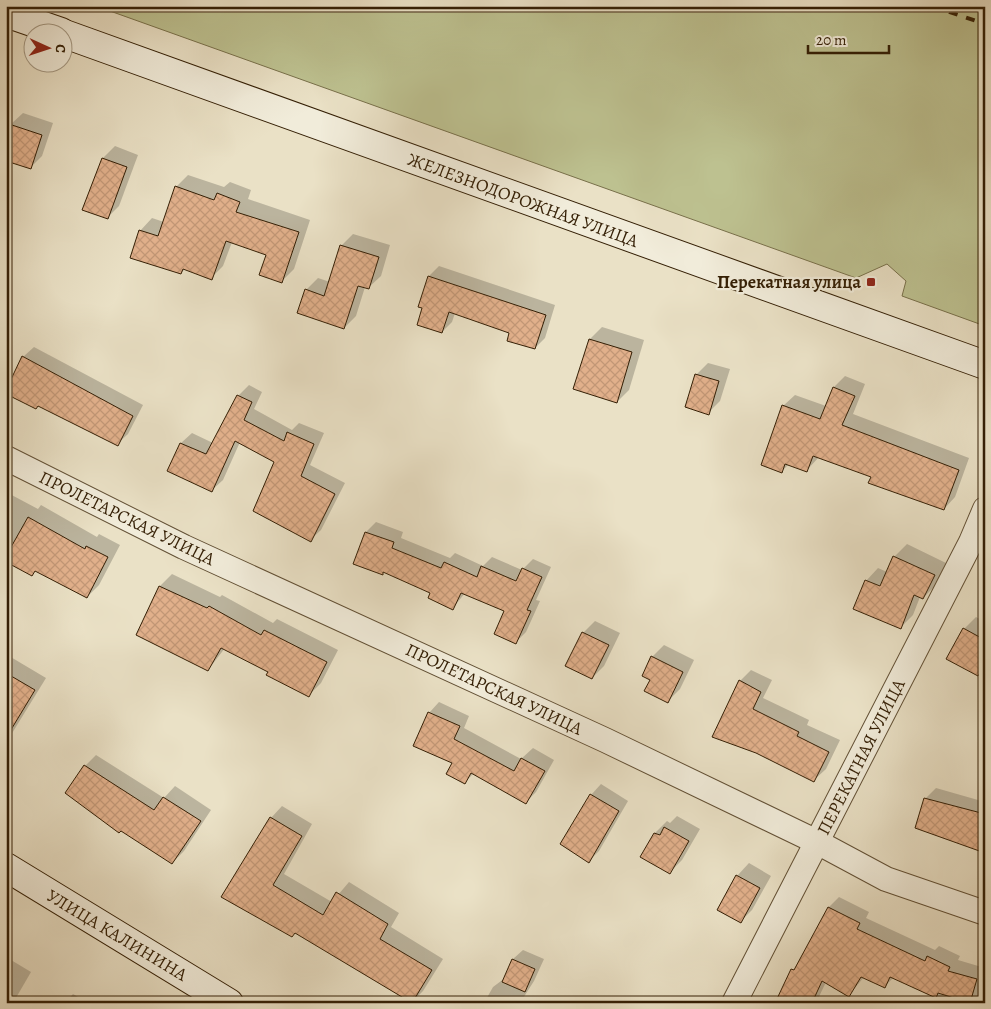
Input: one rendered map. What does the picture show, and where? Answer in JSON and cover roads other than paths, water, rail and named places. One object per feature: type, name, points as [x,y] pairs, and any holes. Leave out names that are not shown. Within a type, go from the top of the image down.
[{"type":"street","name":"ЖЕЛЕЗНОДОРОЖНАЯ УЛИЦА","points":[[6,12],[33,22]]},
{"type":"street","name":"ЖЕЛЕЗНОДОРОЖНАЯ УЛИЦА","points":[[72,37],[985,364]]},
{"type":"street","name":"ПРОЛЕТАРСКАЯ УЛИЦА","points":[[6,458],[184,548],[605,740],[817,842],[886,879],[985,913]]},
{"type":"street","name":"ПЕРЕКАТНАЯ УЛИЦА","points":[[734,1003],[970,542],[985,509]]},
{"type":"street","name":"УЛИЦА КАЛИНИНА","points":[[6,867],[229,1003]]},
{"type":"railway","points":[[932,6],[985,24]]},
{"type":"place","name":"Перекатная улица","points":[[871,282]]}]
